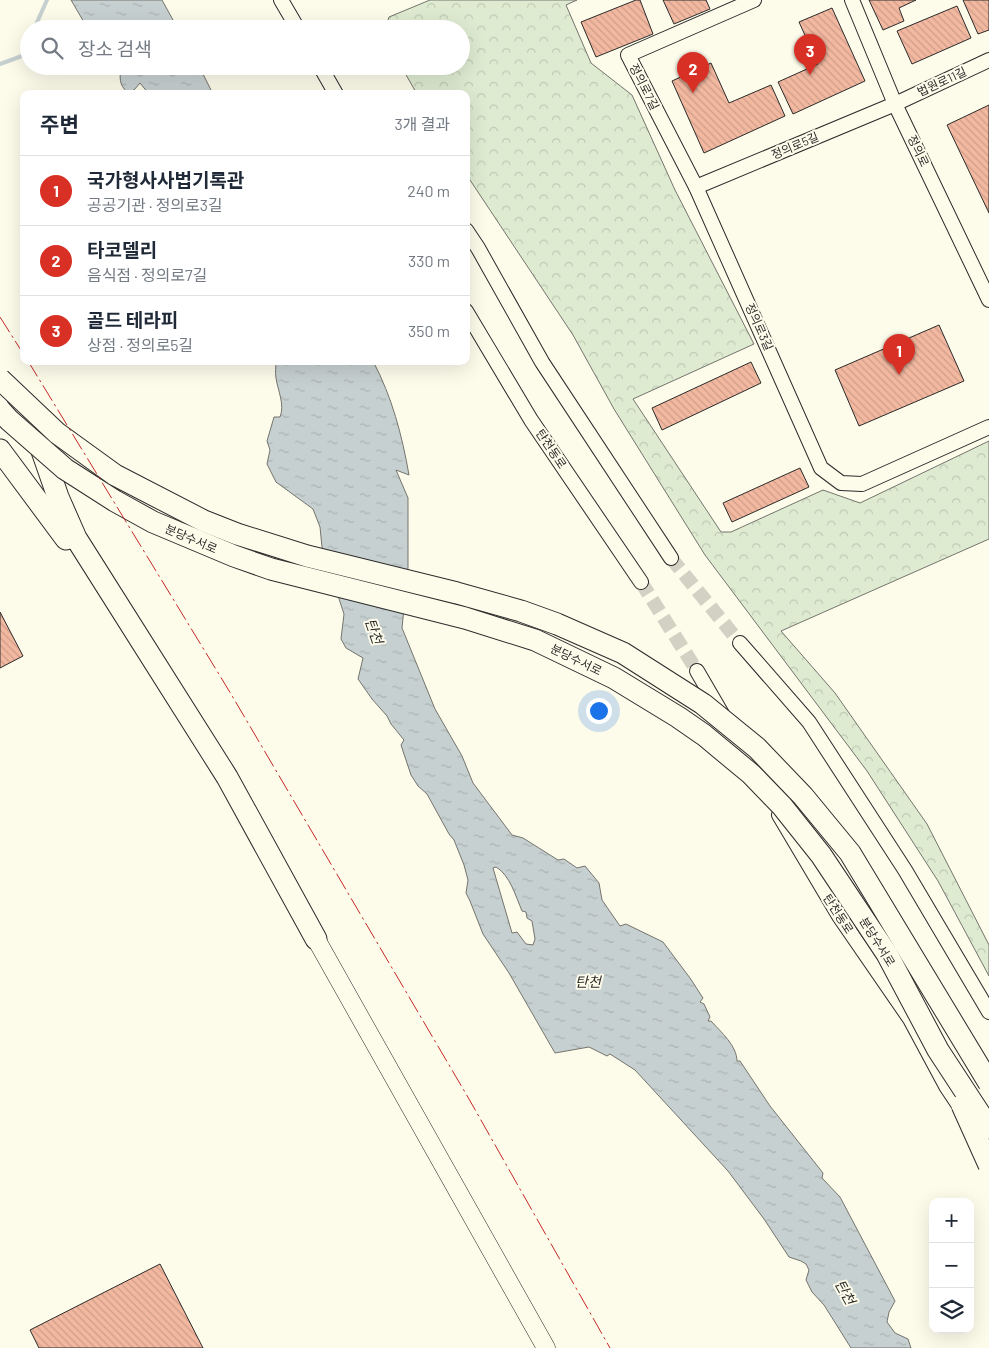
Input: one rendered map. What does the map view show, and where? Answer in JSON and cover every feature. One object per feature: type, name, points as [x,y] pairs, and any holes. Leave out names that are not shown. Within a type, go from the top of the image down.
[{"type":"highway","points":[[0,370],[35,431],[58,497],[76,538],[227,777],[316,939]]},
{"type":"highway","name":"분당수서로","points":[[0,379],[57,433],[116,475],[204,521],[237,534],[306,556],[457,593],[521,611],[558,624],[623,653],[703,704],[757,748],[803,796],[850,853],[989,1083]]},
{"type":"highway","name":"분당수서로","points":[[0,410],[65,469],[145,518],[192,540],[271,569],[465,618],[534,640],[614,678],[704,735],[751,774],[782,806],[821,855],[887,954],[938,1050],[989,1128]]},
{"type":"highway","points":[[0,450],[51,516],[82,563],[194,739],[301,921],[316,939]]},
{"type":"highway","points":[[938,1050],[989,1165]]},
{"type":"main road","points":[[316,939],[546,1348]]},
{"type":"street","points":[[281,0],[293,20]]},
{"type":"street","name":"정의로7길","points":[[696,187],[628,55],[754,0]]},
{"type":"street","name":"정의로","points":[[852,0],[895,104],[989,300]]},
{"type":"street","name":"법원로11길","points":[[895,104],[989,60]]},
{"type":"street","points":[[325,75],[334,90]]},
{"type":"street","name":"정의로5길","points":[[696,187],[895,104]]},
{"type":"street","name":"정의로3길","points":[[696,187],[821,468],[841,483],[862,484],[989,427]]},
{"type":"street","points":[[470,237],[542,362],[671,558]]},
{"type":"street","name":"탄천동로","points":[[470,319],[531,420],[641,582]]},
{"type":"street","points":[[740,643],[809,722],[905,870],[989,1012]]},
{"type":"street","name":"탄천동로","points":[[697,671],[808,866],[844,924],[910,1019],[946,1086],[989,1149]]},
{"type":"street","points":[[946,1086],[989,1133]]},
{"type":"green space","points":[[430,0],[577,0],[566,5],[591,63],[632,95],[675,190],[754,344],[633,399],[721,532],[731,532],[823,490],[860,503],[989,441],[989,539],[781,631],[835,693],[927,824],[989,945],[989,976],[938,881],[867,771],[705,555],[614,409],[573,335],[470,180],[470,90],[415,90],[406,75],[470,75],[470,20],[388,20],[389,17]]},
{"type":"water","points":[[71,0],[162,0],[173,20],[83,20]]},
{"type":"water","points":[[120,75],[204,75],[211,90],[146,90],[140,83],[134,90],[125,90]]},
{"type":"water","name":"탄천","points":[[276,365],[375,365],[386,388],[396,417],[409,475],[396,470],[408,498],[408,567],[402,628],[435,709],[462,756],[473,783],[512,835],[523,838],[558,860],[564,859],[577,868],[585,866],[599,883],[602,900],[620,926],[626,924],[663,942],[703,998],[700,1002],[704,1004],[710,1017],[708,1021],[711,1021],[728,1040],[734,1050],[737,1061],[740,1061],[770,1106],[823,1173],[822,1178],[840,1197],[895,1301],[889,1312],[887,1322],[895,1333],[908,1339],[911,1348],[851,1348],[824,1305],[812,1292],[806,1280],[809,1270],[806,1264],[789,1257],[764,1219],[728,1171],[635,1070],[610,1054],[607,1056],[589,1047],[555,1053],[509,973],[483,934],[466,893],[468,880],[454,840],[427,794],[418,786],[411,775],[401,745],[404,740],[358,679],[363,658],[346,648],[341,639],[344,614],[322,547],[320,527],[313,509],[276,482],[267,464],[270,450],[267,441],[274,417],[280,417],[281,412]],"holes":[[[496,867],[505,875],[522,911],[526,912],[527,918],[532,921],[535,939],[533,945],[526,944],[517,932],[512,933],[493,868]]]},
{"type":"building","points":[[640,0],[653,34],[596,57],[581,22]]},
{"type":"building","points":[[663,0],[706,0],[710,9],[674,24]]},
{"type":"building","points":[[869,0],[916,0],[899,8],[904,21],[883,30]]},
{"type":"building","points":[[963,0],[989,0],[989,30],[978,34]]},
{"type":"building","points":[[957,6],[971,38],[912,64],[897,31]]},
{"type":"building","points":[[832,8],[865,81],[793,114],[778,82],[818,64],[799,22]]},
{"type":"building","points":[[711,63],[729,103],[771,85],[785,116],[704,153],[672,81]]},
{"type":"building","points":[[989,105],[989,213],[947,125]]},
{"type":"building","points":[[939,325],[964,381],[859,426],[835,370]]},
{"type":"building","points":[[751,362],[761,383],[662,430],[652,408]]},
{"type":"building","points":[[800,468],[809,487],[732,522],[723,503]]},
{"type":"building","points":[[0,612],[23,656],[0,668]]},
{"type":"building","points":[[160,1264],[203,1348],[39,1348],[30,1330]]},
{"type":"waterway","points":[[38,20],[47,0]]},
{"type":"waterway","points":[[0,64],[20,57]]},
{"type":"tunnel","points":[[671,558],[740,643]]},
{"type":"tunnel","points":[[641,582],[697,671]]},
{"type":"power","points":[[0,317],[20,349]]},
{"type":"power","points":[[30,365],[231,694],[469,1099],[610,1348]]},
{"type":"place","name":"골드 테라피","points":[[810,75]]},
{"type":"place","name":"타코델리","points":[[693,93]]},
{"type":"place","name":"국가형사사법기록관","points":[[899,375]]}]
